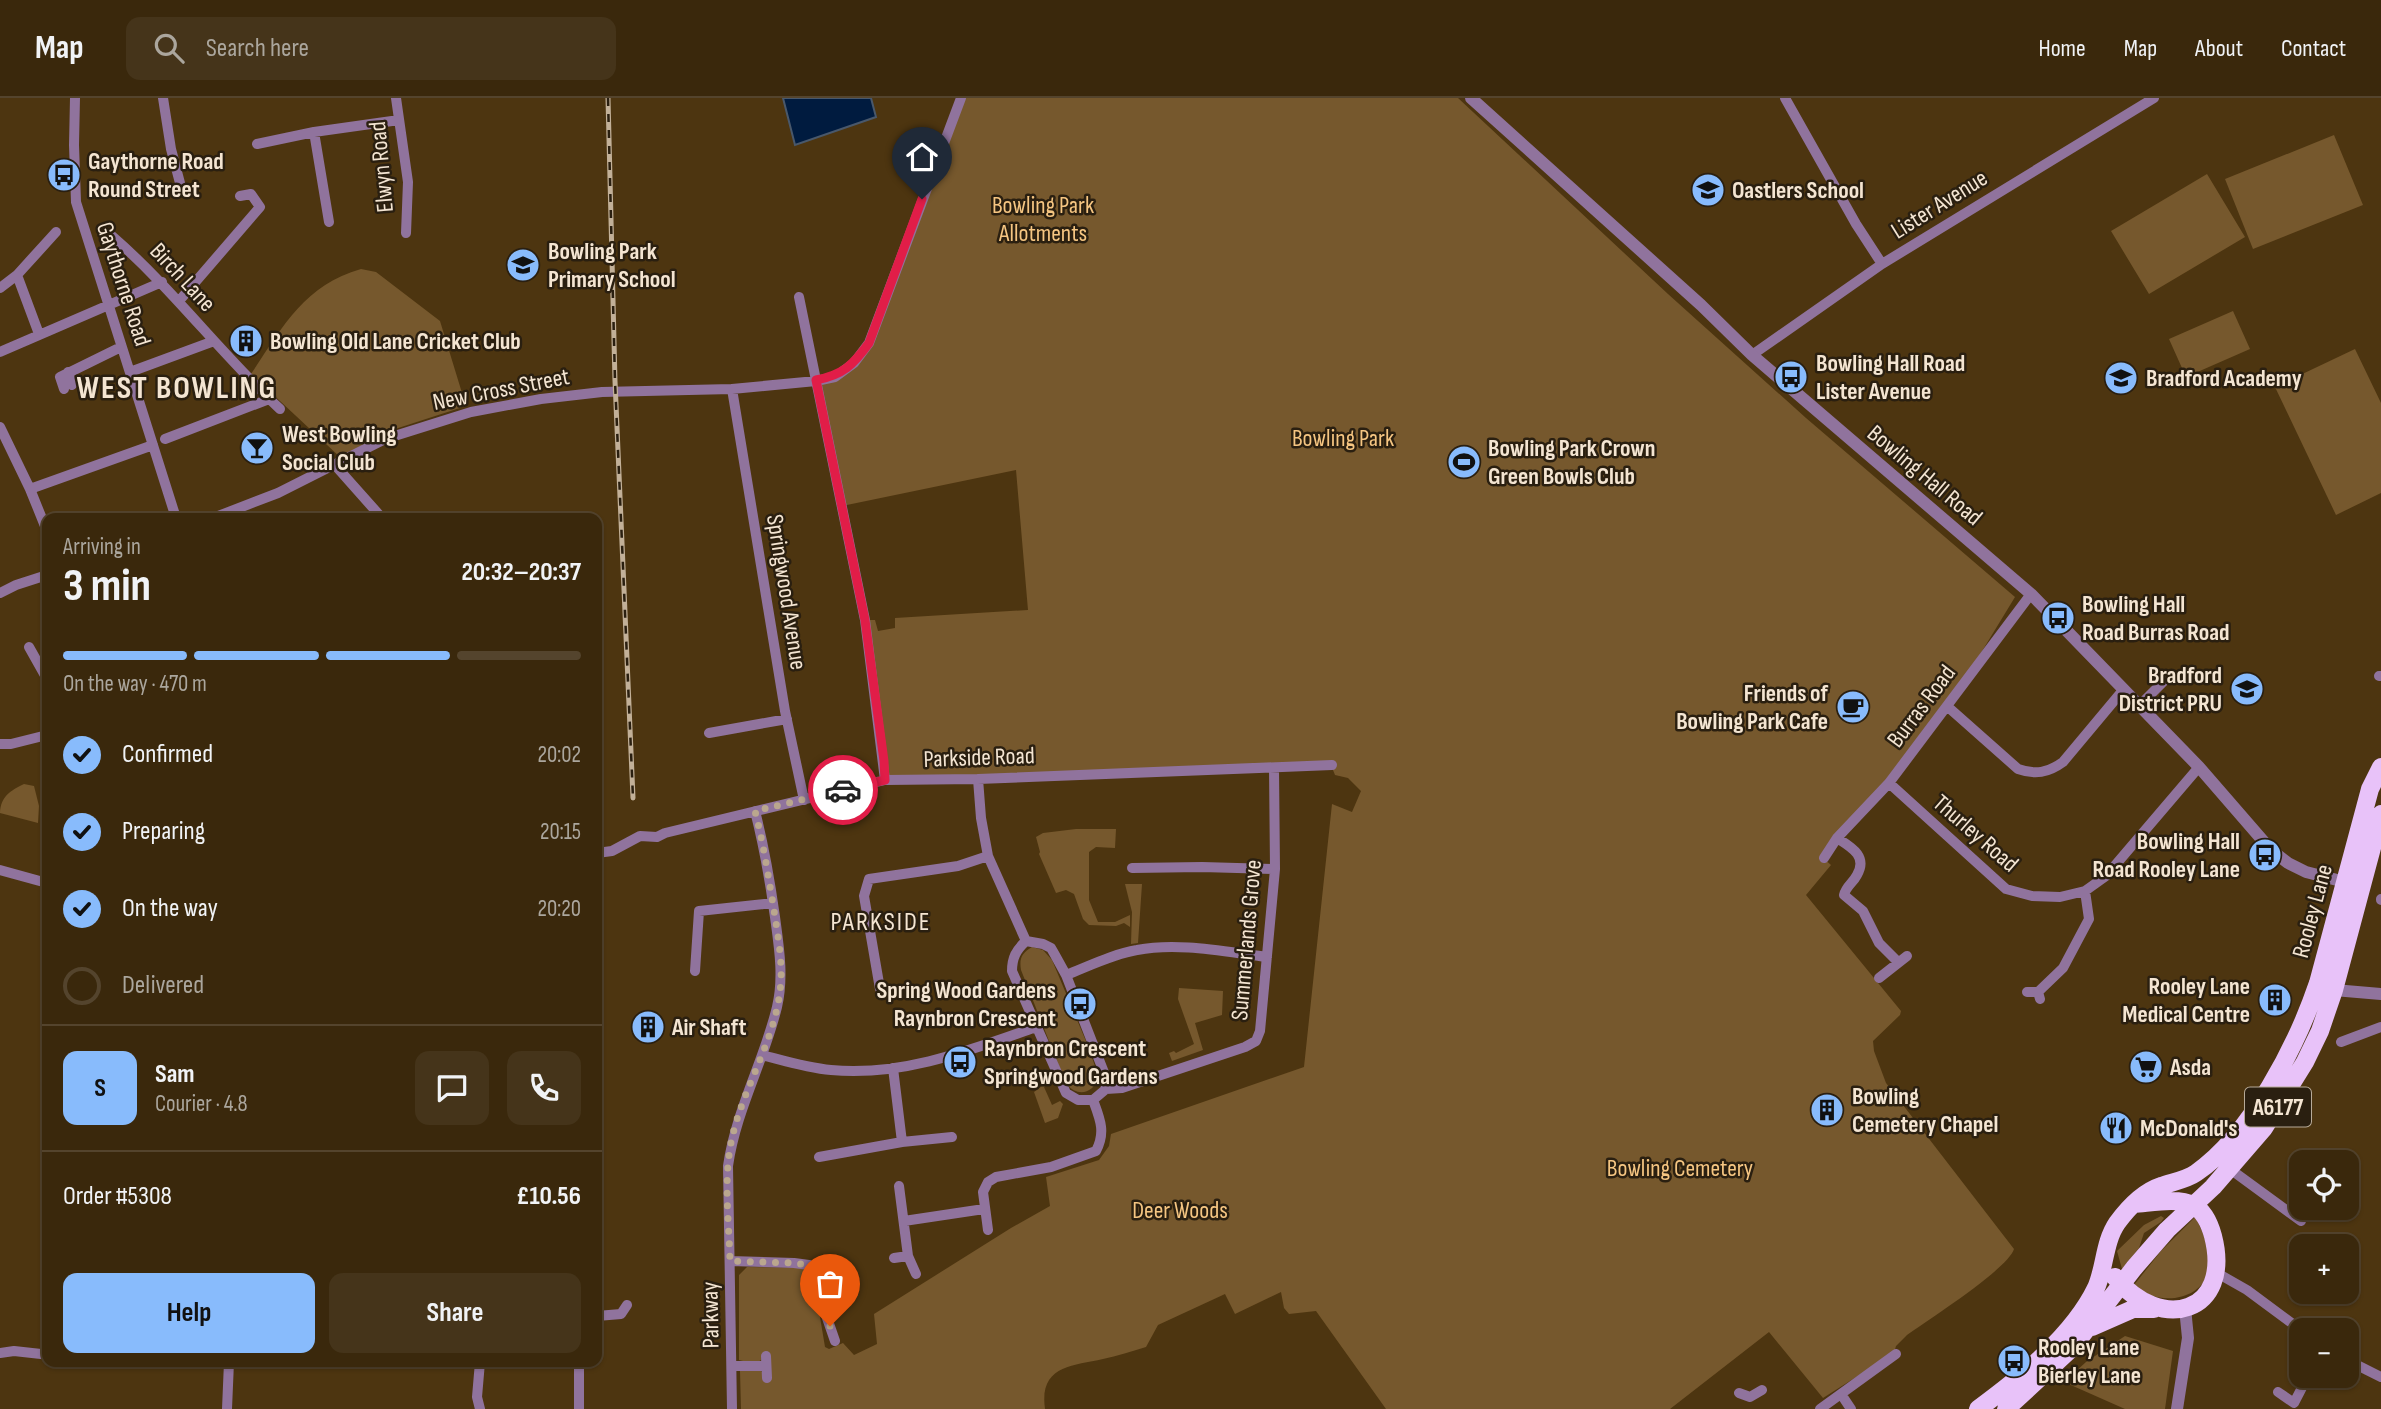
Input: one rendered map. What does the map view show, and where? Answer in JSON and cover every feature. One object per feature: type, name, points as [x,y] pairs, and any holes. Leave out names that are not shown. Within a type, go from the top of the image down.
[{"type":"highway","name":"Rooley Lane","points":[[1978,1409],[2054,1344],[2081,1315],[2096,1289],[2106,1262],[2109,1239],[2116,1224],[2133,1204],[2158,1187],[2196,1174],[2222,1150],[2255,1111],[2307,1015],[2370,789],[2381,767]]},
{"type":"highway","name":"Rooley Lane","points":[[2006,1409],[2050,1371],[2088,1330],[2121,1284],[2167,1230],[2230,1169],[2264,1128],[2305,1062],[2320,1031],[2334,990],[2381,814]]},
{"type":"highway","points":[[2088,1330],[2133,1309],[2185,1308],[2207,1293],[2217,1273],[2212,1231],[2208,1220],[2194,1205],[2169,1202],[2133,1204]]},
{"type":"highway","points":[[2167,1230],[2172,1215],[2169,1202]]},
{"type":"highway","points":[[2106,1262],[2121,1284],[2158,1309]]},
{"type":"street","name":"Gaythorne Road","points":[[75,98],[76,202],[174,513]]},
{"type":"street","points":[[163,98],[170,149],[180,183]]},
{"type":"street","name":"Elwyn Road","points":[[396,98],[408,182],[406,233]]},
{"type":"street","name":"New Cross Street","points":[[227,513],[278,493],[385,439],[471,412],[541,399],[602,392],[732,389],[835,377],[854,363],[869,343],[961,98]]},
{"type":"street","name":"Bowling Hall Road","points":[[1471,98],[1701,305],[1752,355],[2031,594],[2199,767],[2272,850],[2288,863],[2306,872],[2345,882]]},
{"type":"street","points":[[1785,98],[1856,224],[1882,264]]},
{"type":"street","name":"Lister Avenue","points":[[1752,355],[1882,264],[2154,98]]},
{"type":"street","points":[[257,144],[314,132],[399,120]]},
{"type":"street","points":[[314,132],[329,222]]},
{"type":"street","points":[[179,301],[263,211],[251,194],[240,196]]},
{"type":"street","points":[[0,288],[17,275],[56,232]]},
{"type":"street","name":"Birch Lane","points":[[113,236],[162,282],[280,409]]},
{"type":"street","points":[[17,275],[39,334]]},
{"type":"street","points":[[0,352],[162,282]]},
{"type":"street","points":[[799,297],[865,620],[885,780]]},
{"type":"street","points":[[130,372],[214,341]]},
{"type":"street","points":[[68,387],[64,374],[121,347]]},
{"type":"street","name":"Springwood Avenue","points":[[732,389],[787,719],[804,800]]},
{"type":"street","points":[[164,439],[270,399]]},
{"type":"street","points":[[1,430],[42,519]]},
{"type":"street","points":[[30,489],[153,445]]},
{"type":"street","points":[[334,464],[378,513]]},
{"type":"street","points":[[0,593],[42,577]]},
{"type":"street","name":"Burras Road","points":[[1824,858],[1837,838],[1889,783],[2031,594]]},
{"type":"street","points":[[29,647],[42,669]]},
{"type":"street","points":[[29,671],[39,663]]},
{"type":"street","points":[[2140,705],[2165,680]]},
{"type":"street","points":[[1948,707],[2018,769],[2041,773],[2063,762],[2124,689]]},
{"type":"street","points":[[709,733],[787,719]]},
{"type":"street","points":[[0,744],[12,744],[42,736]]},
{"type":"street","name":"Parkside Road","points":[[602,852],[612,851],[640,836],[657,837],[885,780],[978,779],[1332,765]]},
{"type":"street","name":"Thurley Road","points":[[1889,783],[2006,889],[2046,897],[2073,895],[2085,891],[2106,876],[2199,767]]},
{"type":"street","name":"Summerlands Grove","points":[[1105,1089],[1122,1088],[1256,1041],[1260,1031],[1275,869],[1274,768]]},
{"type":"street","points":[[978,779],[988,856],[1026,941]]},
{"type":"street","name":"Parkway","points":[[732,1409],[728,1166],[732,1139],[778,1004],[781,980],[781,959],[765,851],[755,811]]},
{"type":"street","points":[[1837,838],[1855,849],[1861,861],[1858,874],[1844,895],[1863,911],[1879,943],[1902,959],[1879,978]]},
{"type":"street","points":[[880,989],[864,895],[869,879],[958,866],[988,856]]},
{"type":"street","points":[[1132,868],[1275,869]]},
{"type":"street","points":[[0,870],[42,882]]},
{"type":"street","points":[[2035,994],[2063,968],[2089,919],[2085,891]]},
{"type":"street","points":[[695,971],[699,911],[773,903]]},
{"type":"street","points":[[1026,941],[1034,941],[1051,948],[1066,975],[1105,1075],[1105,1089],[1093,1100],[1078,1100],[1066,1093],[1035,1027],[1012,971],[1012,960],[1026,941]]},
{"type":"street","points":[[1066,975],[1136,950],[1167,947],[1267,957]]},
{"type":"street","points":[[2334,990],[2381,994]]},
{"type":"street","points":[[762,1055],[833,1070],[893,1068],[953,1056],[1035,1027]]},
{"type":"street","points":[[2341,1042],[2381,1027]]},
{"type":"street","points":[[893,1068],[902,1142]]},
{"type":"street","points":[[991,1227],[984,1209],[983,1192],[988,1182],[996,1177],[1051,1167],[1096,1151],[1103,1138],[1093,1100]]},
{"type":"street","points":[[819,1156],[902,1142],[952,1137]]},
{"type":"street","points":[[2230,1169],[2301,1221]]},
{"type":"street","points":[[899,1186],[908,1256],[916,1274]]},
{"type":"street","points":[[904,1221],[984,1209]]},
{"type":"street","points":[[894,1258],[908,1256]]},
{"type":"street","points":[[730,1261],[809,1265],[819,1273],[825,1312],[835,1341]]},
{"type":"street","points":[[2217,1273],[2246,1290],[2289,1322]]},
{"type":"street","points":[[602,1316],[621,1314],[627,1305]]},
{"type":"street","points":[[2176,1409],[2188,1338],[2185,1308]]},
{"type":"street","points":[[0,1353],[14,1351],[41,1355]]},
{"type":"street","points":[[1820,1409],[1896,1354]]},
{"type":"street","points":[[732,1366],[766,1367]]},
{"type":"street","points":[[2359,1366],[2381,1377]]},
{"type":"street","points":[[227,1409],[229,1367]]},
{"type":"street","points":[[480,1367],[477,1397],[480,1409]]},
{"type":"street","points":[[579,1367],[579,1409]]},
{"type":"street","points":[[2278,1392],[2294,1403],[2302,1388]]},
{"type":"street","points":[[1747,1400],[1762,1390]]},
{"type":"street","points":[[1841,1394],[1851,1409]]},
{"type":"street","points":[[471,1409],[477,1397]]},
{"type":"green space","name":"Bowling Park","points":[[964,98],[1458,98],[1668,294],[1806,418],[2015,597],[1948,707],[1822,857],[1831,865],[1806,895],[1901,1011],[1873,1041],[1886,1083],[2014,1249],[1998,1269],[1907,1335],[1896,1346],[1894,1353],[1823,1398],[1769,1332],[1670,1409],[1386,1409],[1316,1311],[1289,1314],[1284,1308],[1281,1292],[1235,1314],[1225,1294],[1158,1325],[1146,1347],[1060,1370],[1047,1384],[1044,1395],[1045,1409],[741,1409],[740,1371],[760,1369],[763,1374],[761,1360],[755,1364],[739,1360],[739,1275],[747,1267],[806,1268],[814,1281],[825,1347],[829,1349],[843,1343],[854,1355],[877,1344],[874,1314],[1050,1206],[1046,1177],[1099,1160],[1109,1146],[1111,1134],[1304,1067],[1332,804],[1352,812],[1361,791],[1348,778],[1335,775],[1331,765],[885,780],[865,620],[875,620],[878,631],[895,628],[895,618],[1028,610],[1016,470],[842,506],[816,381],[835,376],[869,343]]},
{"type":"green space","points":[[2334,135],[2363,205],[2253,249],[2225,179]]},
{"type":"green space","points":[[2207,174],[2245,237],[2149,294],[2111,231]]},
{"type":"green space","points":[[361,269],[376,272],[440,321],[466,406],[389,431],[341,458],[251,374],[284,325],[309,297],[341,276]]},
{"type":"green space","points":[[2233,311],[2250,349],[2186,377],[2169,339]]},
{"type":"green space","points":[[2355,349],[2381,403],[2381,493],[2336,515],[2275,387]]},
{"type":"green space","points":[[24,784],[34,786],[39,806],[38,823],[0,813],[2,802],[7,795]]},
{"type":"green space","points":[[1076,829],[1116,829],[1115,848],[1096,847],[1089,852],[1089,900],[1098,922],[1115,922],[1130,915],[1130,927],[1124,923],[1116,926],[1089,925],[1083,919],[1074,894],[1066,890],[1056,893],[1039,854],[1036,837],[1043,833]]},
{"type":"green space","points":[[1125,884],[1142,884],[1138,943],[1131,944],[1132,912]]},
{"type":"green space","points":[[1032,947],[1043,950],[1052,960],[1088,1046],[1099,1078],[1093,1088],[1084,1092],[1075,1091],[1066,1084],[1021,970],[1022,956]]},
{"type":"green space","points":[[1179,988],[1223,991],[1222,1015],[1195,1023],[1203,1050],[1172,1061],[1169,1053],[1176,1053],[1194,1044],[1178,999]]},
{"type":"green space","points":[[1050,1080],[1051,1083],[1044,1087],[1052,1105],[1060,1101],[1063,1104],[1058,1118],[1045,1123],[1034,1092]]},
{"type":"green space","points":[[2161,1216],[2164,1218],[2161,1222],[2144,1233],[2139,1248],[2122,1269],[2117,1251],[2144,1225]]},
{"type":"green space","points":[[2195,1217],[2208,1253],[2209,1265],[2202,1284],[2187,1295],[2177,1298],[2157,1297],[2134,1285],[2161,1251]]},
{"type":"green space","points":[[2125,1336],[2173,1351],[2165,1409],[2125,1409],[2064,1382],[2086,1362]]},
{"type":"water","points":[[783,98],[871,98],[876,117],[795,145]]},
{"type":"railway","points":[[608,98],[615,381],[633,798]]},
{"type":"way so far","points":[[830,1326],[819,1273],[809,1265],[730,1261],[728,1166],[732,1139],[741,1109],[771,1031],[781,980],[781,959],[765,851],[755,811],[843,790]]},
{"type":"place","name":"Gaythorne Road Round Street","points":[[64,175]]},
{"type":"place","name":"Oastlers School","points":[[1708,190]]},
{"type":"place","name":"Bowling Park Primary School","points":[[523,265]]},
{"type":"place","name":"Bowling Old Lane Cricket Club","points":[[246,341]]},
{"type":"place","name":"Bowling Hall Road Lister Avenue","points":[[1791,377]]},
{"type":"place","name":"Bradford Academy","points":[[2121,378]]},
{"type":"place","name":"West Bowling Social Club","points":[[257,448]]},
{"type":"place","name":"Bowling Park Crown Green Bowls Club","points":[[1464,462]]},
{"type":"place","name":"Bowling Hall Road Burras Road","points":[[2058,618]]},
{"type":"place","name":"Bradford District PRU","points":[[2247,689]]},
{"type":"place","name":"Friends of Bowling Park Cafe","points":[[1853,707]]},
{"type":"place","name":"Bowling Hall Road Rooley Lane","points":[[2265,855]]},
{"type":"place","name":"Rooley Lane Medical Centre","points":[[2275,1000]]},
{"type":"place","name":"Spring Wood Gardens Raynbron Crescent","points":[[1080,1004]]},
{"type":"place","name":"Air Shaft","points":[[648,1027]]},
{"type":"place","name":"Raynbron Crescent Springwood Gardens","points":[[960,1062]]},
{"type":"place","name":"Asda","points":[[2146,1067]]},
{"type":"place","name":"Bowling Cemetery Chapel","points":[[1827,1110]]},
{"type":"place","name":"McDonald's","points":[[2116,1128]]},
{"type":"place","name":"Rooley Lane Bierley Lane","points":[[2014,1361]]},
{"type":"district","name":"WEST BOWLING","points":[[177,387]]},
{"type":"district","name":"PARKSIDE","points":[[881,921]]},
{"type":"route","points":[[843,790],[885,780],[884,761],[865,620],[816,380],[835,377],[854,363],[869,343],[922,199]]},
{"type":"park label","name":"Bowling Park Allotments","points":[[1043,219]]},
{"type":"park label","name":"Bowling Cemetery","points":[[1680,1168]]},
{"type":"park label","name":"Deer Woods","points":[[1180,1210]]}]
